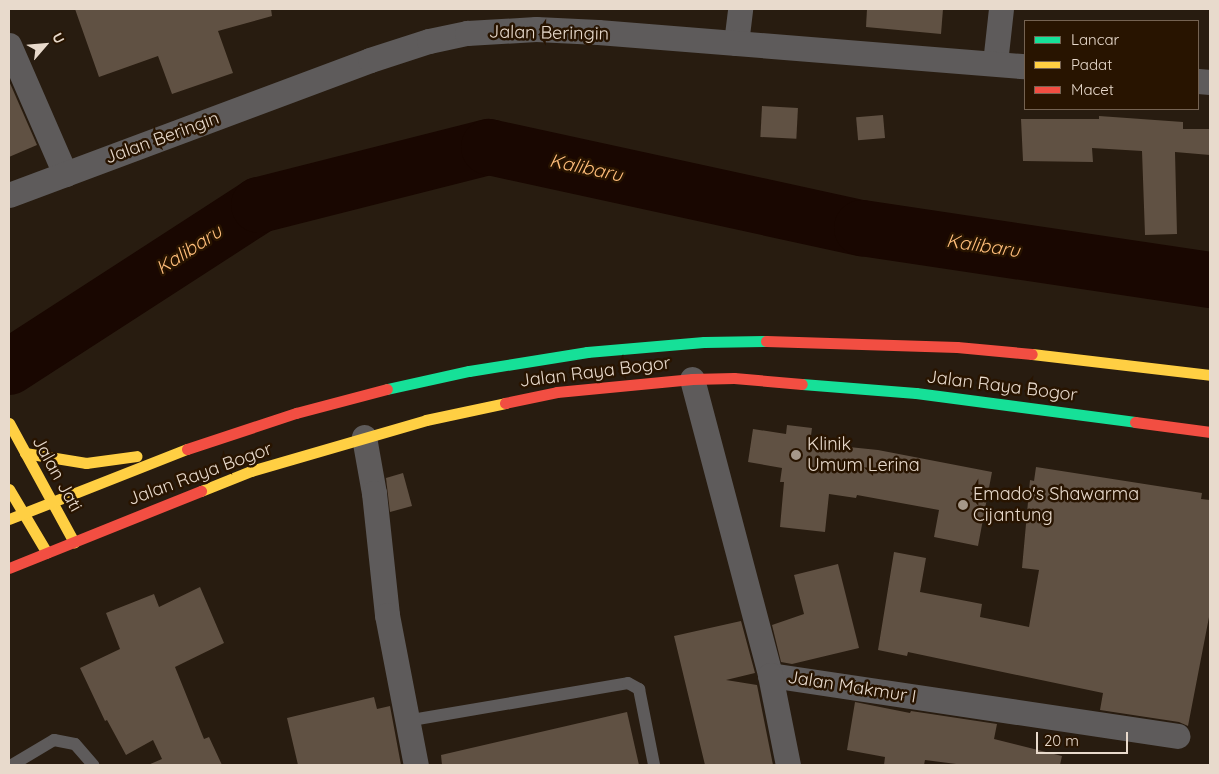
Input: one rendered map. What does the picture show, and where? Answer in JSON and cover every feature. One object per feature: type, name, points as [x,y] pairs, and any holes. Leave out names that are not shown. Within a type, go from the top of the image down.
[{"type":"main road","name":"Jalan Raya Bogor","points":[[9,519],[197,445],[296,412],[383,390],[529,360],[653,345],[790,341],[957,347],[1105,360],[1210,375]]},
{"type":"main road","name":"Jalan Raya Bogor","points":[[1105,360],[1182,359]]},
{"type":"main road","name":"Jalan Raya Bogor","points":[[9,568],[242,474],[364,437],[494,403],[557,392],[692,379],[734,378],[916,393],[1210,432]]},
{"type":"main road","name":"Jalan Jati","points":[[9,423],[74,542]]},
{"type":"main road","points":[[25,453],[86,463],[197,445]]},
{"type":"main road","points":[[9,489],[47,552]]},
{"type":"street","points":[[736,43],[740,9]]},
{"type":"street","points":[[995,63],[1001,9]]},
{"type":"street","name":"Jalan Beringin","points":[[9,195],[370,60],[430,41],[467,33],[536,29],[1024,66]]},
{"type":"street","points":[[9,46],[65,174]]},
{"type":"street","name":"Jalan Makmur I","points":[[692,379],[770,675],[1177,736]]},
{"type":"street","points":[[364,437],[374,492],[387,614],[406,721],[416,765]]},
{"type":"street","points":[[770,675],[788,765]]},
{"type":"lane","points":[[406,721],[628,683],[639,689],[654,765]]},
{"type":"lane","points":[[12,765],[54,740],[76,744],[93,765]]},
{"type":"building","points":[[75,9],[271,9],[272,16],[218,31],[233,73],[172,94],[158,56],[99,77]]},
{"type":"building","points":[[867,9],[943,9],[941,34],[866,27]]},
{"type":"building","points":[[9,81],[37,145],[9,157]]},
{"type":"building","points":[[762,106],[798,108],[796,139],[760,137]]},
{"type":"building","points":[[883,115],[885,138],[858,140],[856,117]]},
{"type":"building","points":[[1099,116],[1183,122],[1183,129],[1210,129],[1210,155],[1175,152],[1177,234],[1145,235],[1142,151],[1092,148],[1093,162],[1023,161],[1021,119],[1099,119]]},
{"type":"building","points":[[787,425],[812,428],[810,443],[878,450],[992,472],[978,546],[934,537],[939,510],[857,495],[856,498],[829,494],[825,532],[780,527],[784,482],[780,482],[782,468],[748,462],[753,429],[786,434]]},
{"type":"building","points":[[1036,467],[1202,493],[1201,499],[1210,500],[1210,612],[1188,726],[1179,722],[1100,710],[1103,693],[908,652],[907,656],[878,650],[894,552],[926,558],[920,592],[982,604],[980,617],[1029,627],[1039,570],[1022,568],[1030,480],[1034,481]]},
{"type":"building","points":[[403,473],[412,506],[390,512],[386,478]]},
{"type":"building","points":[[838,564],[859,648],[792,664],[781,662],[772,625],[804,614],[794,575]]},
{"type":"building","points":[[200,587],[224,643],[175,667],[204,739],[209,737],[222,765],[148,765],[162,759],[153,740],[126,755],[107,720],[105,721],[80,668],[120,649],[106,613],[154,594],[159,607]]},
{"type":"building","points":[[741,621],[755,673],[726,680],[757,685],[773,765],[705,765],[674,636]]},
{"type":"building","points":[[374,697],[377,709],[390,706],[401,765],[298,765],[287,718]]},
{"type":"building","points":[[855,702],[910,713],[911,711],[997,724],[994,739],[1062,756],[1060,765],[964,765],[925,760],[924,765],[884,765],[885,757],[847,750]]},
{"type":"building","points":[[627,712],[639,765],[442,765],[441,755]]},
{"type":"waterway","name":"Kalibaru","points":[[9,367],[259,205],[489,147],[862,228],[1210,280]]},
{"type":"traffic: fast","points":[[387,389],[469,371],[587,352],[704,342],[766,341]]},
{"type":"traffic: fast","points":[[802,384],[916,393],[1135,422]]},
{"type":"traffic: slow","points":[[1032,354],[1210,375]]},
{"type":"traffic: slow","points":[[201,491],[251,471],[426,420],[505,403]]},
{"type":"traffic: slow","points":[[9,423],[74,542]]},
{"type":"traffic: slow","points":[[9,519],[187,449]]},
{"type":"traffic: slow","points":[[25,453],[86,463],[137,456]]},
{"type":"traffic: slow","points":[[9,489],[47,553]]},
{"type":"traffic: jam","points":[[766,341],[957,347],[1032,354]]},
{"type":"traffic: jam","points":[[505,403],[557,392],[692,379],[734,378],[802,384]]},
{"type":"traffic: jam","points":[[187,449],[296,413],[387,389]]},
{"type":"traffic: jam","points":[[1135,422],[1210,432]]},
{"type":"traffic: jam","points":[[9,568],[201,491]]},
{"type":"place","name":"Klinik Umum Lerina","points":[[796,455]]},
{"type":"place","name":"Emado's Shawarma Cijantung","points":[[963,505]]}]
